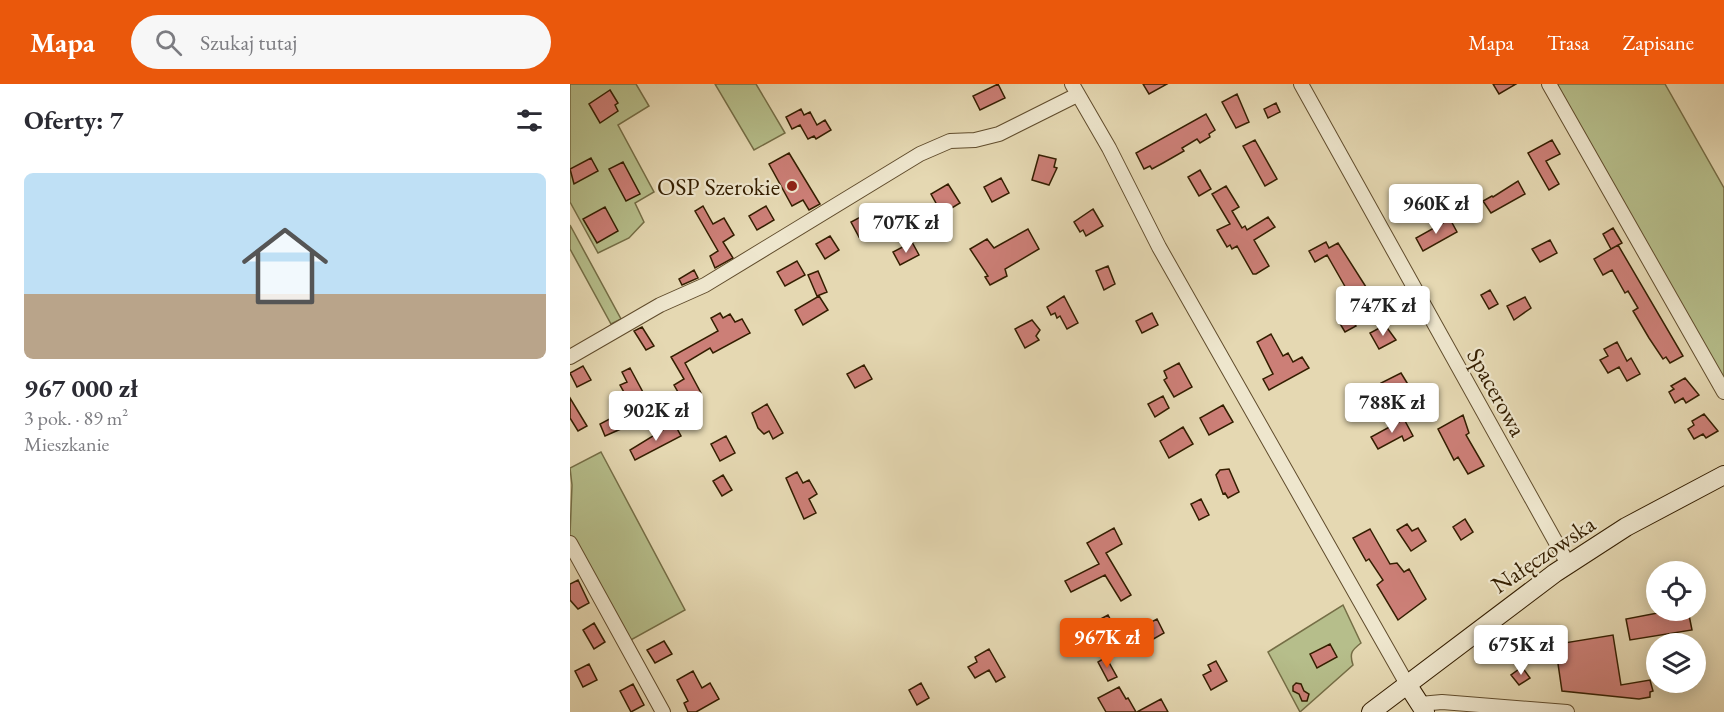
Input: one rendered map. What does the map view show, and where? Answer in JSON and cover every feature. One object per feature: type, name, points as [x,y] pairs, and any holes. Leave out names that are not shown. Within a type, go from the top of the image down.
[{"type":"main road","name":"Nałęczowska","points":[[1371,712],[1568,564],[1626,527],[1724,475]]},
{"type":"main road","points":[[1407,684],[1422,708]]},
{"type":"street","name":"Spacerowa","points":[[1301,84],[1568,564]]},
{"type":"street","points":[[1549,84],[1724,392]]},
{"type":"street","points":[[570,357],[660,305],[705,285],[920,154],[950,141],[975,140],[999,134],[1075,90],[1109,148],[1159,247],[1407,684]]},
{"type":"street","points":[[570,543],[663,712]]},
{"type":"street","points":[[1422,708],[1442,702],[1567,712]]},
{"type":"green space","points":[[570,84],[636,84],[649,106],[618,125],[654,192],[635,203],[644,222],[629,238],[598,253],[570,202]]},
{"type":"green space","points":[[715,84],[756,84],[785,133],[754,150]]},
{"type":"green space","points":[[1548,84],[1665,84],[1724,188],[1724,388]]},
{"type":"green space","points":[[570,225],[621,319],[611,324],[570,249]]},
{"type":"green space","points":[[601,452],[685,610],[629,641],[570,535],[572,485],[570,468]]},
{"type":"green space","points":[[1343,605],[1361,643],[1352,652],[1353,665],[1300,712],[1268,652]]},
{"type":"building","points":[[998,84],[1005,98],[980,110],[973,96]]},
{"type":"building","points":[[1143,84],[1167,84],[1149,94]]},
{"type":"building","points":[[1493,84],[1516,84],[1499,94]]},
{"type":"building","points":[[610,90],[618,103],[615,105],[618,111],[600,123],[589,104]]},
{"type":"building","points":[[1237,94],[1249,122],[1236,128],[1222,102]]},
{"type":"building","points":[[1276,103],[1280,112],[1268,118],[1264,109]]},
{"type":"building","points":[[801,109],[804,115],[810,112],[817,125],[825,120],[831,130],[816,139],[814,136],[808,139],[800,125],[792,129],[786,117]]},
{"type":"building","points":[[1206,114],[1215,130],[1209,134],[1210,137],[1200,143],[1197,139],[1182,148],[1184,151],[1163,163],[1152,169],[1150,166],[1144,169],[1136,153]]},
{"type":"building","points":[[1255,140],[1277,179],[1265,186],[1243,146]]},
{"type":"building","points":[[1552,140],[1560,154],[1546,161],[1559,184],[1549,190],[1528,153]]},
{"type":"building","points":[[789,153],[820,204],[809,210],[803,200],[792,206],[769,164]]},
{"type":"building","points":[[1039,155],[1056,159],[1054,167],[1057,168],[1049,185],[1032,180]]},
{"type":"building","points":[[591,158],[598,171],[574,184],[570,169]]},
{"type":"building","points":[[623,162],[640,194],[626,201],[609,169]]},
{"type":"building","points":[[1200,170],[1211,189],[1199,196],[1188,177]]},
{"type":"building","points":[[1001,178],[1009,193],[992,202],[984,187]]},
{"type":"building","points":[[1518,181],[1525,194],[1491,213],[1483,201]]},
{"type":"building","points":[[948,184],[960,203],[942,214],[931,194]]},
{"type":"building","points":[[1226,186],[1239,207],[1232,211],[1242,228],[1245,226],[1247,230],[1268,217],[1275,227],[1254,240],[1269,266],[1256,274],[1253,274],[1237,246],[1232,249],[1230,245],[1227,247],[1217,230],[1230,224],[1212,194]]},
{"type":"building","points":[[703,206],[713,224],[724,218],[734,235],[723,242],[733,258],[715,268],[710,256],[718,251],[695,211]]},
{"type":"building","points":[[766,206],[774,220],[757,230],[749,216]]},
{"type":"building","points":[[908,206],[918,226],[910,230],[899,211]]},
{"type":"building","points":[[605,207],[618,231],[597,243],[583,219]]},
{"type":"building","points":[[1093,209],[1103,226],[1086,236],[1083,230],[1080,232],[1074,222]]},
{"type":"building","points":[[868,213],[876,227],[870,230],[872,234],[863,239],[861,235],[859,237],[851,222]]},
{"type":"building","points":[[1450,219],[1457,232],[1423,251],[1416,238]]},
{"type":"building","points":[[1613,228],[1622,243],[1611,249],[1603,234]]},
{"type":"building","points":[[1028,229],[1039,249],[1005,269],[1007,276],[990,285],[985,277],[988,276],[970,249],[987,239],[994,248]]},
{"type":"building","points":[[830,236],[839,250],[825,259],[816,244]]},
{"type":"building","points":[[1550,240],[1557,253],[1540,262],[1532,249]]},
{"type":"building","points":[[912,242],[919,255],[900,265],[893,252]]},
{"type":"building","points":[[1326,242],[1329,248],[1338,243],[1366,287],[1371,288],[1372,298],[1368,301],[1369,310],[1362,304],[1352,310],[1348,302],[1351,300],[1347,290],[1327,255],[1315,262],[1309,251]]},
{"type":"building","points":[[1618,245],[1683,356],[1670,363],[1666,357],[1663,359],[1633,311],[1638,308],[1628,291],[1625,293],[1612,270],[1603,275],[1594,259]]},
{"type":"building","points":[[797,261],[805,275],[785,286],[777,272]]},
{"type":"building","points":[[1108,266],[1115,284],[1104,290],[1096,271]]},
{"type":"building","points":[[694,270],[698,278],[682,285],[679,279]]},
{"type":"building","points":[[818,271],[827,292],[817,296],[808,275]]},
{"type":"building","points":[[1490,290],[1498,304],[1489,309],[1481,295]]},
{"type":"building","points":[[819,296],[828,310],[803,325],[795,310]]},
{"type":"building","points":[[1064,296],[1078,323],[1067,329],[1060,316],[1057,318],[1055,313],[1051,315],[1047,307]]},
{"type":"building","points":[[1525,297],[1531,308],[1514,320],[1507,306]]},
{"type":"building","points":[[720,313],[723,318],[730,314],[735,322],[742,319],[750,333],[713,353],[710,348],[685,363],[701,393],[695,397],[693,394],[682,399],[674,385],[684,379],[671,357],[718,331],[711,318]]},
{"type":"building","points":[[1152,313],[1158,325],[1142,333],[1136,321]]},
{"type":"building","points":[[1350,316],[1356,326],[1345,332],[1339,322]]},
{"type":"building","points":[[1032,320],[1040,330],[1036,336],[1039,340],[1025,348],[1015,329]]},
{"type":"building","points":[[1385,325],[1396,340],[1379,349],[1370,333]]},
{"type":"building","points":[[642,327],[654,346],[646,350],[634,331]]},
{"type":"building","points":[[1271,334],[1283,356],[1288,353],[1293,362],[1302,357],[1309,368],[1269,390],[1263,379],[1273,374],[1257,342]]},
{"type":"building","points":[[1617,342],[1627,361],[1631,358],[1640,374],[1627,381],[1619,367],[1608,373],[1600,360],[1608,356],[1604,349]]},
{"type":"building","points":[[1179,363],[1192,387],[1174,397],[1164,380],[1167,378],[1164,371]]},
{"type":"building","points":[[864,365],[872,379],[855,388],[847,374]]},
{"type":"building","points":[[583,366],[591,380],[577,387],[570,373]]},
{"type":"building","points":[[630,368],[645,396],[634,402],[629,392],[625,394],[620,385],[627,382],[622,372]]},
{"type":"building","points":[[1401,373],[1409,386],[1389,397],[1381,383]]},
{"type":"building","points":[[1685,378],[1699,395],[1686,403],[1683,398],[1675,403],[1669,392],[1674,389],[1671,386]]},
{"type":"building","points":[[1163,396],[1169,408],[1155,417],[1148,404]]},
{"type":"building","points":[[570,398],[587,426],[578,431],[570,418]]},
{"type":"building","points":[[767,404],[783,433],[773,439],[769,431],[764,434],[758,428],[752,413]]},
{"type":"building","points":[[1223,405],[1233,422],[1209,435],[1200,418]]},
{"type":"building","points":[[1704,414],[1718,431],[1706,438],[1703,434],[1694,439],[1688,429],[1694,425],[1692,421]]},
{"type":"building","points":[[617,415],[623,428],[605,436],[600,424]]},
{"type":"building","points":[[1463,415],[1469,433],[1466,435],[1484,466],[1468,474],[1458,457],[1454,460],[1438,429]]},
{"type":"building","points":[[1404,419],[1413,436],[1404,441],[1402,436],[1378,449],[1371,437]]},
{"type":"building","points":[[674,423],[681,436],[635,460],[630,450]]},
{"type":"building","points":[[1183,427],[1193,444],[1169,458],[1160,441]]},
{"type":"building","points":[[726,436],[735,453],[720,461],[711,444]]},
{"type":"building","points":[[1229,469],[1239,492],[1228,498],[1225,493],[1223,494],[1216,475],[1220,470]]},
{"type":"building","points":[[797,472],[803,483],[809,480],[817,494],[809,499],[816,513],[804,519],[786,478]]},
{"type":"building","points":[[723,475],[732,490],[722,496],[713,481]]},
{"type":"building","points":[[1201,499],[1209,515],[1199,520],[1191,504]]},
{"type":"building","points":[[1465,519],[1473,532],[1461,540],[1453,527]]},
{"type":"building","points":[[1407,524],[1412,531],[1418,528],[1426,541],[1411,551],[1397,530]]},
{"type":"building","points":[[1114,528],[1122,544],[1106,553],[1131,595],[1121,601],[1105,575],[1071,592],[1065,581],[1099,564],[1087,543]]},
{"type":"building","points":[[1370,529],[1390,564],[1397,563],[1404,572],[1409,569],[1426,599],[1398,620],[1377,585],[1383,580],[1369,559],[1366,561],[1353,538]]},
{"type":"building","points":[[578,580],[589,603],[578,609],[570,600],[570,584]]},
{"type":"building","points":[[1108,615],[1116,630],[1099,640],[1091,624]]},
{"type":"building","points":[[1646,615],[1646,621],[1690,621],[1692,630],[1646,633],[1646,637],[1630,640],[1626,619]]},
{"type":"building","points":[[1157,619],[1164,633],[1150,641],[1142,627]]},
{"type":"building","points":[[594,623],[605,642],[594,649],[583,630]]},
{"type":"building","points":[[1613,635],[1621,685],[1646,681],[1646,693],[1650,693],[1650,697],[1639,699],[1562,691],[1556,650],[1565,648],[1564,643]]},
{"type":"building","points":[[664,641],[672,654],[655,663],[647,650]]},
{"type":"building","points":[[1330,644],[1337,657],[1317,668],[1310,654]]},
{"type":"building","points":[[989,649],[1005,677],[996,682],[989,670],[975,678],[968,667],[977,662],[975,657]]},
{"type":"building","points":[[1106,657],[1117,677],[1108,681],[1098,662]]},
{"type":"building","points":[[1216,661],[1227,681],[1211,690],[1203,675],[1211,671],[1208,665]]},
{"type":"building","points":[[589,664],[597,680],[583,687],[575,671]]},
{"type":"building","points":[[1522,667],[1530,678],[1519,685],[1511,675]]},
{"type":"building","points":[[693,671],[702,688],[710,683],[719,699],[696,712],[688,712],[684,703],[688,701],[677,680]]},
{"type":"building","points":[[921,683],[929,698],[917,705],[909,690]]},
{"type":"building","points":[[1296,683],[1301,684],[1304,691],[1309,694],[1307,701],[1302,701],[1299,694],[1293,691]]},
{"type":"building","points":[[633,684],[644,705],[631,712],[620,691]]},
{"type":"building","points":[[1119,687],[1136,712],[1106,712],[1098,698]]},
{"type":"building","points":[[1161,699],[1168,712],[1137,712]]},
{"type":"place","name":"OSP Szerokie","points":[[792,186]]}]
